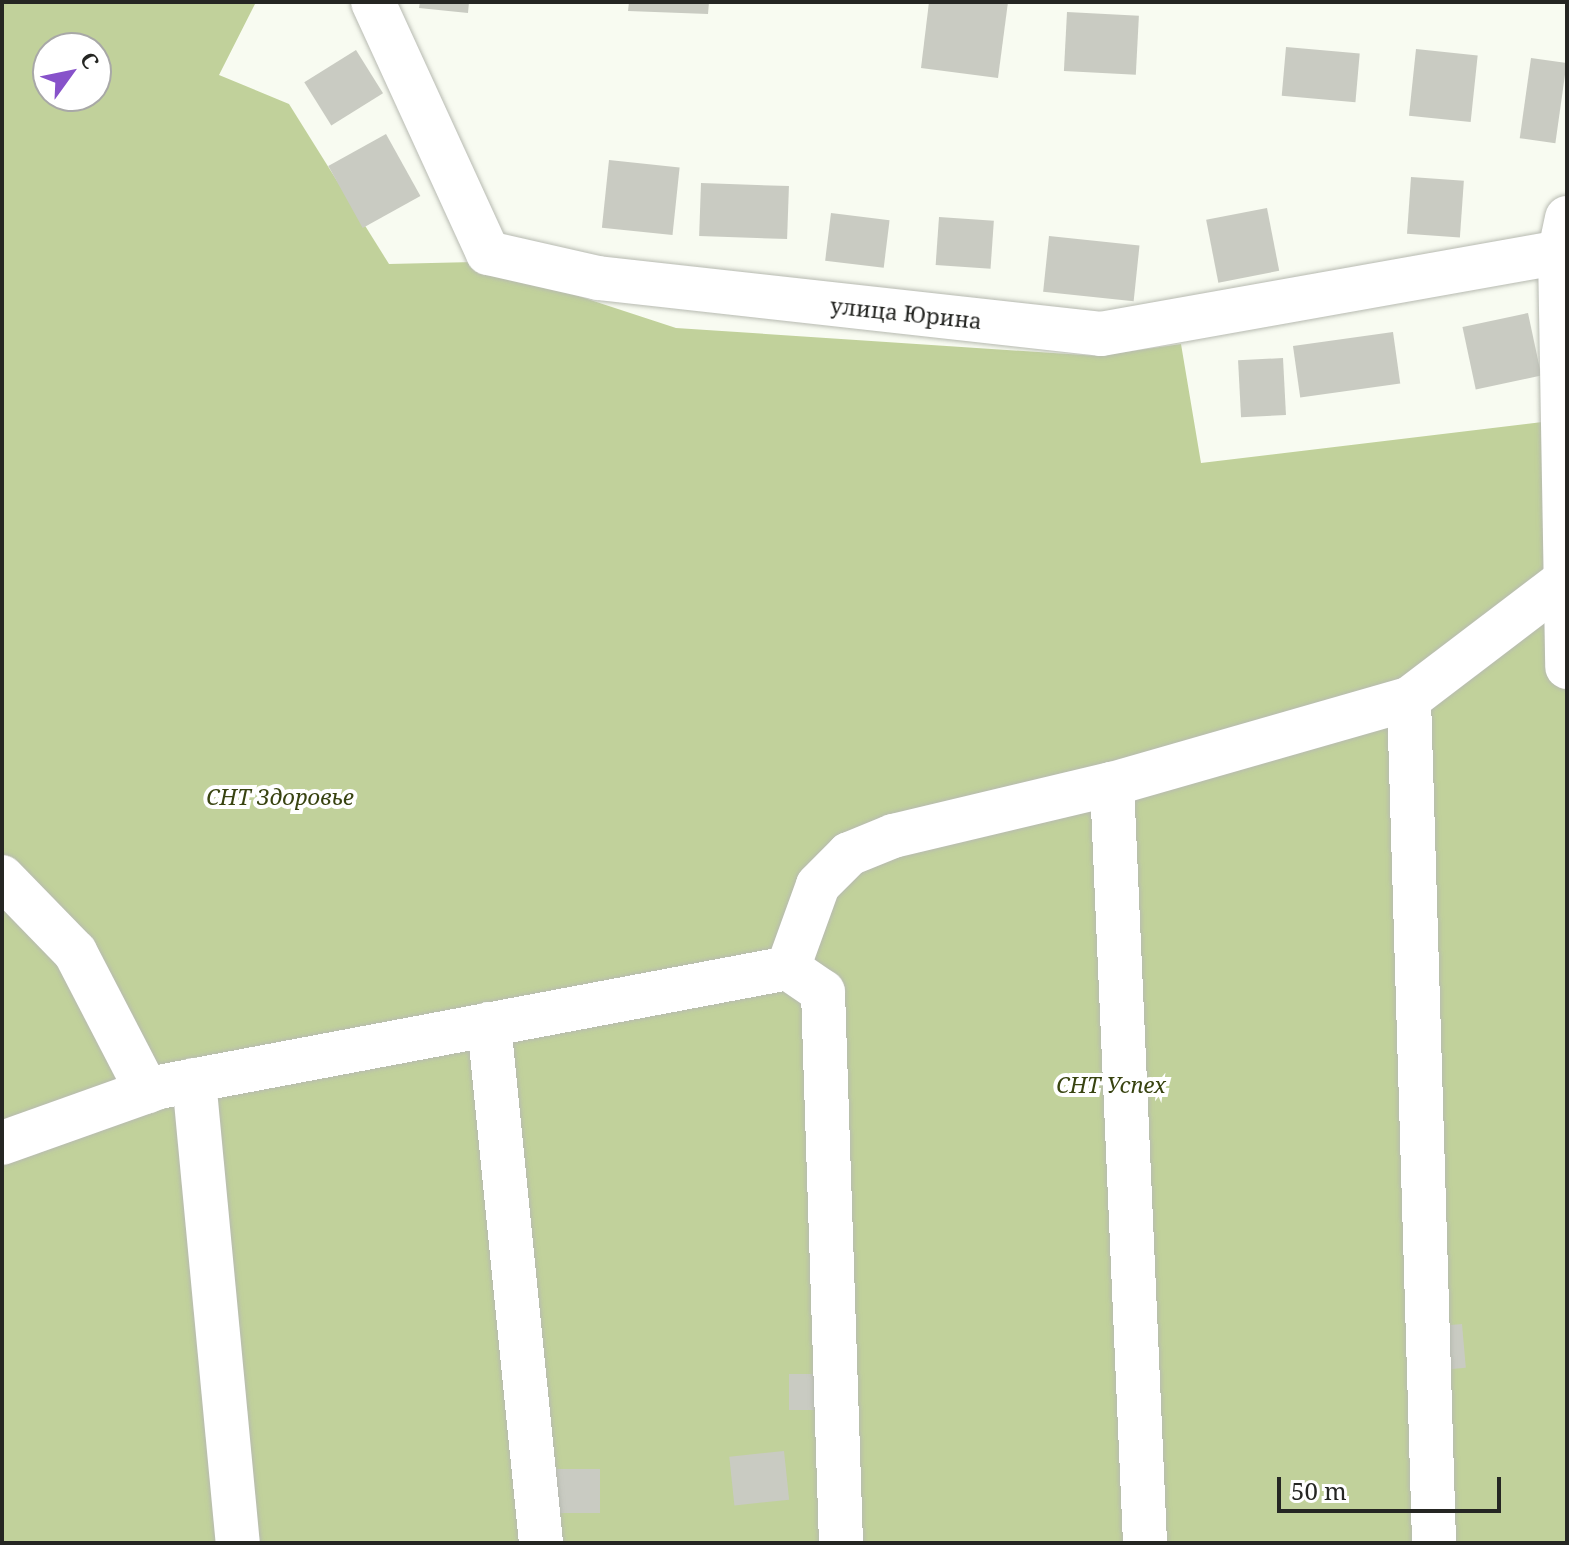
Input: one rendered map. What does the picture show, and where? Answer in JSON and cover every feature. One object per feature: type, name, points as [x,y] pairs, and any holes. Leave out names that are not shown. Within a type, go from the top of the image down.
[{"type":"street","name":"улица Юрина","points":[[373,2],[488,253],[598,278],[1101,334],[1564,235]]},
{"type":"street","points":[[1564,235],[1561,583],[1567,667]]},
{"type":"street","points":[[788,968],[818,885],[849,854],[893,836],[1112,784],[1409,699],[1561,583]]},
{"type":"street","points":[[1409,699],[1434,1543]]},
{"type":"street","points":[[1112,784],[1145,1543]]},
{"type":"street","points":[[2,877],[75,952],[147,1091]]},
{"type":"street","points":[[2,1143],[147,1091],[194,1080],[788,968],[823,992],[841,1543]]},
{"type":"street","points":[[489,1024],[541,1543]]},
{"type":"street","points":[[194,1080],[238,1543]]},
{"type":"green space","name":"СНТ Успех","points":[[2,2],[256,2],[219,75],[289,104],[389,264],[474,262],[676,328],[1098,356],[1181,344],[1201,463],[1567,419],[1567,1543],[2,1543]]},
{"type":"building","points":[[420,2],[469,2],[468,13],[419,8]]},
{"type":"building","points":[[629,2],[709,2],[708,14],[628,11]]},
{"type":"building","points":[[929,2],[1008,2],[998,78],[921,68]]},
{"type":"building","points":[[1067,12],[1139,16],[1136,75],[1064,71]]},
{"type":"building","points":[[1286,47],[1360,53],[1355,102],[1282,96]]},
{"type":"building","points":[[1416,49],[1478,55],[1471,122],[1409,116]]},
{"type":"building","points":[[356,50],[383,93],[331,126],[304,82]]},
{"type":"building","points":[[1531,58],[1567,63],[1555,143],[1520,138]]},
{"type":"building","points":[[386,134],[420,196],[363,228],[328,166]]},
{"type":"building","points":[[609,160],[680,167],[673,235],[602,228]]},
{"type":"building","points":[[1411,177],[1464,181],[1460,238],[1407,234]]},
{"type":"building","points":[[701,183],[789,186],[787,239],[699,236]]},
{"type":"building","points":[[1267,208],[1279,271],[1218,283],[1206,220]]},
{"type":"building","points":[[831,213],[890,220],[884,268],[825,261]]},
{"type":"building","points":[[939,217],[994,221],[991,269],[936,265]]},
{"type":"building","points":[[1049,236],[1140,246],[1134,301],[1043,292]]},
{"type":"building","points":[[1528,313],[1541,376],[1476,390],[1462,327]]},
{"type":"building","points":[[1393,332],[1400,383],[1300,398],[1293,346]]},
{"type":"building","points":[[1283,358],[1286,415],[1241,417],[1238,360]]},
{"type":"building","points":[[1462,1324],[1466,1368],[1446,1370],[1442,1326]]},
{"type":"building","points":[[789,1374],[821,1374],[821,1410],[789,1410]]},
{"type":"building","points":[[784,1451],[789,1500],[734,1505],[729,1457]]},
{"type":"building","points":[[549,1469],[600,1469],[600,1513],[549,1513]]},
{"type":"park label","name":"СНТ Здоровье","points":[[280,797]]}]
